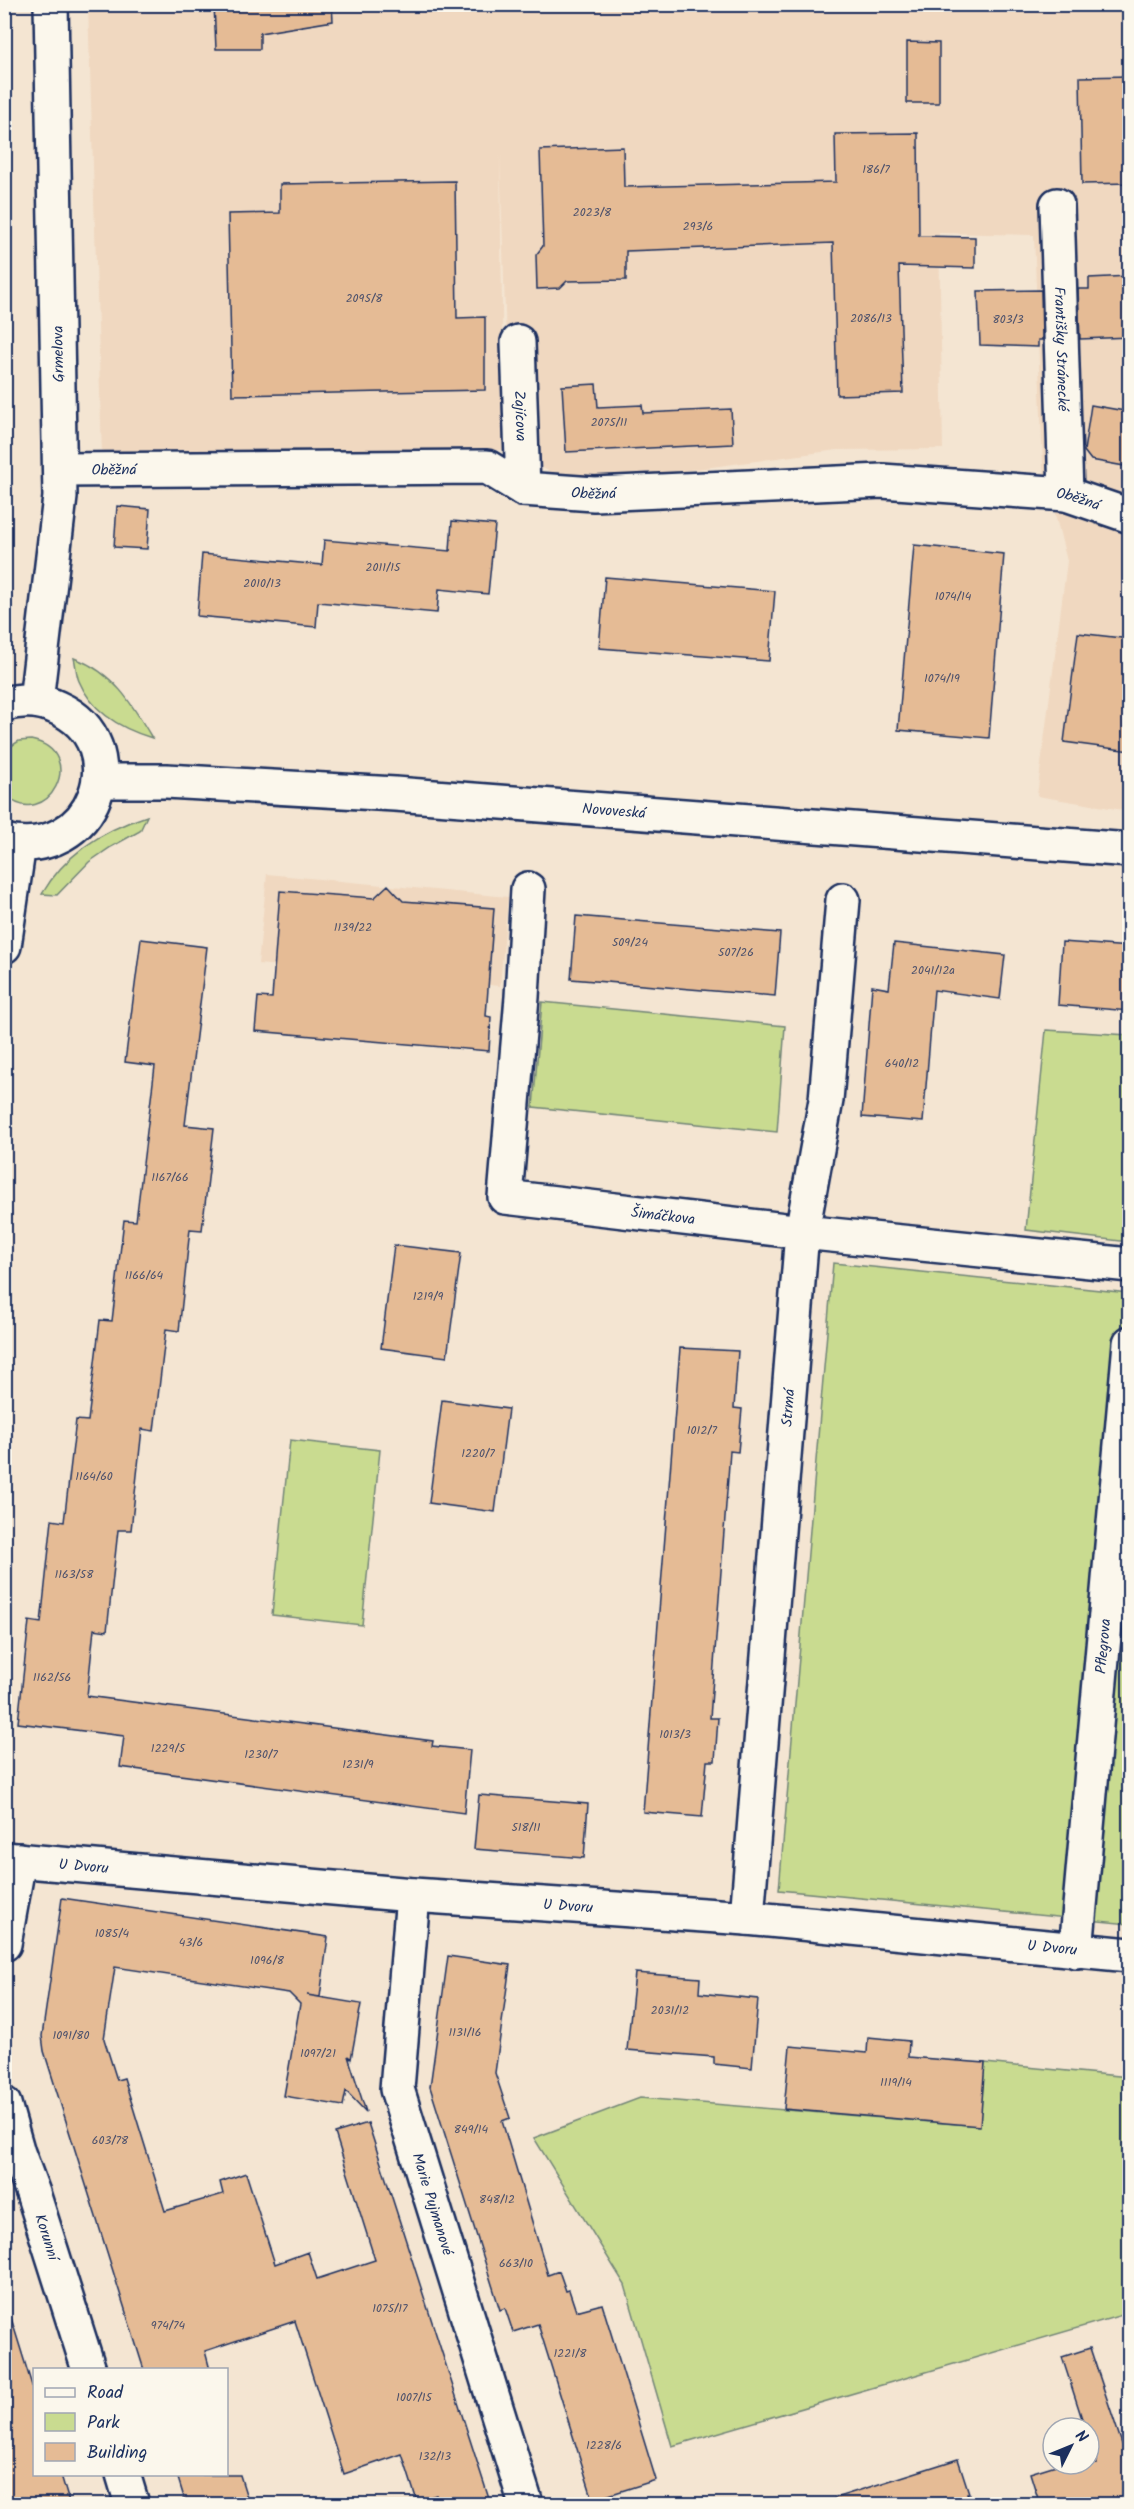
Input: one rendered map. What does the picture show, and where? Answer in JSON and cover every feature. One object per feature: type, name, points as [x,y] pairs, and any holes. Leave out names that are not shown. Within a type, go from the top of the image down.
[{"type":"street","name":"Grmelova","points":[[20,703],[60,497],[51,4]]},
{"type":"street","name":"Františky Stránecké","points":[[1057,205],[1066,494]]},
{"type":"street","name":"Zajícova","points":[[518,342],[523,489]]},
{"type":"street","name":"Oběžná","points":[[60,470],[487,467],[523,489],[594,494],[882,481],[1066,494],[1130,516]]},
{"type":"street","points":[[4,946],[12,842],[47,842],[72,829],[90,808],[99,781],[97,754],[84,728],[63,710],[20,703]]},
{"type":"street","name":"Novoveská","points":[[99,781],[166,781],[395,794],[1130,850]]},
{"type":"street","name":"Šimáčkova","points":[[528,889],[522,998],[505,1197],[802,1232],[1130,1266]]},
{"type":"street","name":"Strmá","points":[[747,1918],[802,1232],[826,1101],[843,900]]},
{"type":"street","name":"Pflegrova","points":[[1076,1951],[1130,1343]]},
{"type":"street","points":[[4,1944],[12,1860]]},
{"type":"street","name":"U Dvoru","points":[[12,1860],[413,1895],[747,1918],[1130,1955]]},
{"type":"street","name":"Marie Pujmanové","points":[[413,1895],[397,2089],[526,2505]]},
{"type":"street","name":"Korunní","points":[[4,2104],[11,2153],[33,2193],[88,2368]]},
{"type":"street","points":[[123,2476],[132,2505]]},
{"type":"shaded area","points":[[88,5],[1129,5],[1129,811],[1037,796],[1067,561],[1043,467],[1034,235],[939,233],[943,449],[837,450],[571,486],[560,477],[509,450],[102,456]],"holes":[[[500,156],[509,436],[503,387]]]},
{"type":"shaded area","points":[[267,874],[508,897],[500,986],[258,964]]},
{"type":"green space","points":[[74,658],[88,664],[111,680],[137,712],[152,738],[130,730],[109,718],[92,702],[79,681]]},
{"type":"green space","points":[[31,740],[49,747],[58,759],[60,773],[56,787],[47,798],[35,805],[21,804],[5,795],[5,750],[19,741]]},
{"type":"green space","points":[[147,816],[140,831],[89,862],[57,895],[42,894],[62,867],[87,845],[115,828]]},
{"type":"green space","points":[[542,1002],[785,1026],[777,1132],[533,1107]]},
{"type":"green space","points":[[1046,1030],[1129,1035],[1129,1242],[1026,1230]]},
{"type":"green space","points":[[833,1263],[1129,1293],[1129,1924],[779,1890]]},
{"type":"green space","points":[[290,1440],[380,1450],[362,1625],[272,1615]]},
{"type":"green space","points":[[985,2063],[1129,2077],[1129,2313],[672,2446],[625,2285],[534,2138],[640,2098],[979,2126]]},
{"type":"building","points":[[214,4],[332,4],[333,21],[260,33],[260,49],[216,49]]},
{"type":"building","points":[[907,42],[939,43],[939,103],[907,103]]},
{"type":"building","points":[[1130,76],[1130,183],[1082,184],[1080,77]]},
{"type":"building","points":[[918,133],[919,236],[975,237],[975,268],[899,266],[903,393],[837,395],[833,243],[626,251],[626,280],[567,281],[560,288],[537,289],[536,255],[543,246],[540,150],[623,147],[624,187],[836,182],[835,134]]},
{"type":"building","points":[[455,181],[457,318],[485,317],[485,390],[232,395],[228,214],[280,213],[280,184]]},
{"type":"building","points":[[1130,276],[1130,337],[1080,339],[1078,289],[1089,289],[1089,278]]},
{"type":"building","points":[[1041,290],[1042,340],[1038,340],[1038,347],[980,345],[978,291]]},
{"type":"building","points":[[596,384],[598,407],[642,405],[643,413],[731,409],[733,444],[566,452],[562,386]]},
{"type":"building","points":[[1091,405],[1130,412],[1130,467],[1091,460],[1084,451]]},
{"type":"building","points":[[117,506],[150,509],[147,549],[114,547]]},
{"type":"building","points":[[452,521],[495,525],[488,594],[439,589],[437,613],[318,602],[316,627],[197,616],[202,554],[322,565],[324,540],[450,551]]},
{"type":"building","points":[[914,545],[1004,554],[989,738],[898,730]]},
{"type":"building","points":[[605,577],[775,591],[769,661],[599,648]]},
{"type":"building","points":[[1078,633],[1130,639],[1130,751],[1064,742]]},
{"type":"building","points":[[388,885],[403,901],[494,908],[486,1016],[491,1017],[489,1051],[255,1031],[258,997],[272,998],[280,891],[374,898]]},
{"type":"building","points":[[576,916],[780,933],[775,996],[571,979]]},
{"type":"building","points":[[141,939],[207,947],[185,1125],[214,1128],[202,1230],[190,1229],[179,1331],[166,1329],[154,1431],[142,1429],[131,1530],[118,1530],[107,1631],[94,1629],[87,1696],[433,1741],[432,1746],[470,1750],[464,1813],[120,1767],[124,1736],[18,1723],[29,1621],[41,1623],[52,1520],[64,1522],[76,1420],[88,1421],[100,1320],[112,1321],[124,1220],[136,1221],[155,1066],[125,1062]]},
{"type":"building","points":[[1062,942],[1130,947],[1130,1011],[1058,1005]]},
{"type":"building","points":[[894,943],[1005,955],[1000,999],[934,990],[923,1122],[862,1117],[872,986],[889,989]]},
{"type":"building","points":[[394,1245],[461,1253],[447,1357],[381,1348]]},
{"type":"building","points":[[680,1348],[738,1351],[734,1408],[742,1409],[738,1452],[730,1451],[710,1718],[718,1718],[715,1761],[707,1761],[702,1817],[643,1812]]},
{"type":"building","points":[[442,1400],[508,1409],[495,1512],[429,1503]]},
{"type":"building","points":[[479,1795],[588,1804],[584,1858],[474,1849]]},
{"type":"building","points":[[62,1898],[328,1937],[320,1997],[307,1995],[361,2004],[351,2059],[348,2056],[366,2112],[346,2091],[343,2106],[284,2096],[300,2004],[289,1993],[115,1967],[104,2039],[117,2080],[124,2078],[165,2211],[223,2194],[220,2182],[246,2173],[275,2264],[308,2252],[317,2279],[375,2260],[335,2133],[368,2123],[491,2505],[438,2505],[436,2495],[417,2501],[402,2454],[344,2474],[295,2321],[205,2351],[209,2368],[143,2368],[44,2051],[42,2036]]},
{"type":"building","points":[[448,1956],[510,1965],[495,2073],[510,2118],[502,2121],[548,2275],[559,2271],[576,2311],[602,2304],[656,2480],[593,2500],[538,2324],[513,2332],[505,2308],[500,2310],[430,2087]]},
{"type":"building","points":[[635,1973],[700,1978],[699,1993],[758,1999],[752,2068],[714,2064],[714,2057],[627,2050]]},
{"type":"building","points":[[868,2037],[909,2041],[908,2057],[985,2063],[980,2126],[784,2109],[790,2046],[867,2053]]},
{"type":"building","points":[[11,2318],[33,2389],[33,2476],[61,2476],[70,2505],[8,2505],[4,2492],[4,2319]]},
{"type":"building","points":[[1090,2348],[1122,2444],[1130,2441],[1130,2505],[1040,2505],[1030,2473],[1041,2470],[1041,2476],[1101,2476],[1101,2416],[1081,2416],[1062,2357]]},
{"type":"building","points":[[958,2459],[969,2493],[967,2493],[970,2505],[836,2505],[835,2498]]},
{"type":"building","points":[[240,2475],[249,2504],[186,2504],[177,2476]]}]
